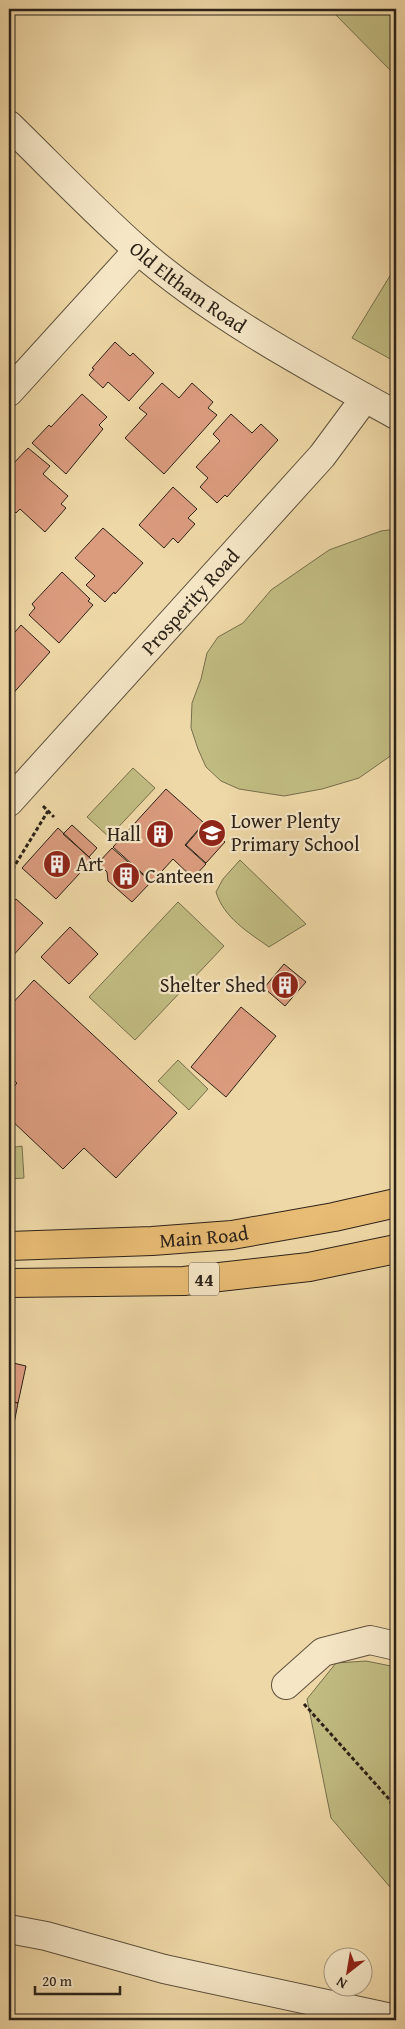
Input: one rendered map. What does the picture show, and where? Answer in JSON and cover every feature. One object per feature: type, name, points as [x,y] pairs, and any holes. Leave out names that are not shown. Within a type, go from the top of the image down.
[{"type":"main road","name":"Main Road","points":[[9,1246],[152,1241],[232,1235],[334,1217],[396,1203]]},
{"type":"main road","name":"Main Road","points":[[9,1283],[184,1281],[309,1267],[396,1249]]},
{"type":"street","name":"Old Eltham Road","points":[[9,125],[138,250],[198,297],[264,340],[396,415]]},
{"type":"street","points":[[9,392],[138,250]]},
{"type":"street","name":"Prosperity Road","points":[[9,802],[322,456],[366,398]]},
{"type":"street","points":[[286,1685],[323,1652],[370,1640],[396,1646]]},
{"type":"street","points":[[9,1929],[46,1936],[164,1969],[396,2019]]},
{"type":"path","points":[[9,875],[48,811]]},
{"type":"path","points":[[286,1685],[389,1799],[396,1812]]},
{"type":"shaded area","points":[[330,9],[396,9],[396,76]]},
{"type":"shaded area","points":[[396,266],[396,362],[352,338]]},
{"type":"shaded area","points":[[396,529],[396,752],[359,778],[322,789],[284,796],[239,789],[221,781],[206,767],[191,728],[192,703],[201,679],[207,653],[218,637],[243,623],[271,590],[329,550],[381,531]]},
{"type":"shaded area","points":[[133,768],[155,788],[109,837],[87,817]]},
{"type":"shaded area","points":[[240,860],[306,924],[269,947],[238,924],[225,909],[216,892],[223,879]]},
{"type":"shaded area","points":[[178,902],[224,946],[135,1040],[89,997]]},
{"type":"shaded area","points":[[178,1060],[208,1089],[189,1110],[158,1081]]},
{"type":"shaded area","points":[[22,1146],[24,1178],[9,1179],[9,1148]]},
{"type":"shaded area","points":[[366,1661],[396,1667],[396,1894],[331,1818],[307,1699],[336,1663]]},
{"type":"building","points":[[115,342],[130,356],[133,353],[154,373],[129,401],[108,382],[103,388],[89,375],[94,369],[92,368]]},
{"type":"building","points":[[162,383],[179,398],[192,383],[213,402],[208,408],[217,415],[164,474],[125,438],[147,414],[139,408]]},
{"type":"building","points":[[82,394],[107,417],[99,425],[103,429],[66,474],[32,443],[49,425],[51,427]]},
{"type":"building","points":[[231,414],[252,433],[261,424],[278,440],[227,497],[225,495],[217,503],[200,487],[208,478],[196,467],[220,441],[213,434]]},
{"type":"building","points":[[28,448],[50,466],[43,474],[68,496],[61,504],[66,508],[45,532],[20,509],[16,513],[9,506],[9,461],[13,464]]},
{"type":"building","points":[[173,487],[197,509],[188,518],[195,524],[178,543],[173,538],[164,548],[139,525]]},
{"type":"building","points":[[103,528],[143,563],[115,594],[114,592],[105,602],[86,585],[95,576],[75,558]]},
{"type":"building","points":[[62,572],[90,599],[88,601],[93,605],[59,643],[29,615],[35,608],[32,604]]},
{"type":"building","points":[[21,625],[50,652],[9,698],[9,639]]},
{"type":"building","name":"Hall","points":[[166,789],[204,823],[185,845],[206,864],[193,878],[173,859],[152,882],[113,847]]},
{"type":"building","points":[[204,824],[225,842],[206,863],[186,845]]},
{"type":"building","points":[[72,825],[97,848],[89,857],[63,834]]},
{"type":"building","name":"Art","points":[[58,828],[92,860],[56,899],[22,868]]},
{"type":"building","name":"Canteen","points":[[112,848],[151,882],[132,902],[108,881],[107,872],[98,863]]},
{"type":"building","points":[[16,899],[43,923],[9,960],[9,907]]},
{"type":"building","points":[[70,927],[98,954],[69,984],[41,957]]},
{"type":"building","name":"Shelter Shed","points":[[284,964],[306,982],[285,1006],[264,988]]},
{"type":"building","points":[[34,980],[177,1113],[116,1178],[84,1148],[63,1169],[9,1118],[9,1092],[17,1083],[9,1076],[9,1007]]},
{"type":"building","points":[[241,1007],[276,1036],[226,1097],[191,1067]]},
{"type":"building","points":[[9,1362],[26,1366],[18,1403],[9,1401]]},
{"type":"building","points":[[9,1401],[18,1403],[12,1434],[9,1434]]},
{"type":"place","name":"Lower Plenty Primary School","points":[[212,833]]},
{"type":"place","name":"Hall","points":[[160,834]]},
{"type":"place","name":"Art","points":[[57,864]]},
{"type":"place","name":"Canteen","points":[[126,876]]},
{"type":"place","name":"Shelter Shed","points":[[285,985]]}]
